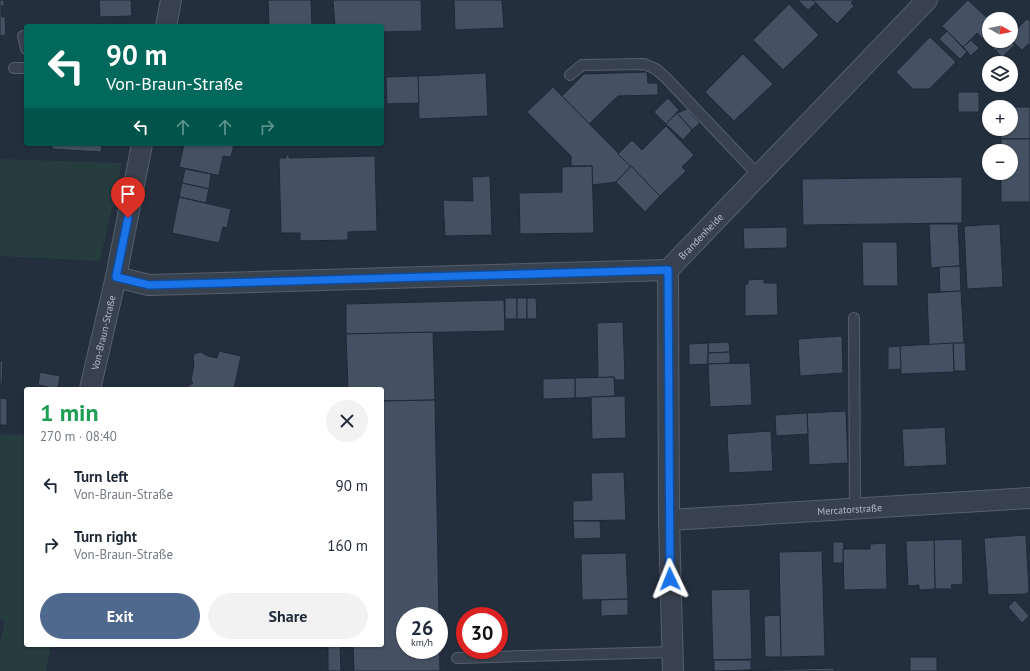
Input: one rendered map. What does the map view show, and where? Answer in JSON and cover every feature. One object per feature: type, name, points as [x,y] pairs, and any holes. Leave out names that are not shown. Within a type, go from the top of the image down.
[{"type":"street","points":[[166,24],[171,0]]},
{"type":"street","name":"Brandenheide","points":[[668,270],[927,0]]},
{"type":"street","name":"Von-Braun-Straße","points":[[90,387],[116,277],[142,146]]},
{"type":"street","points":[[116,277],[149,285],[668,270],[669,520],[673,662]]},
{"type":"street","name":"Mercatorstraße","points":[[669,520],[1030,498]]},
{"type":"lane","points":[[23,36],[24,40]]},
{"type":"lane","points":[[570,75],[582,65],[644,64],[650,66],[666,78],[759,176]]},
{"type":"lane","points":[[14,68],[24,68]]},
{"type":"lane","points":[[854,318],[855,508]]},
{"type":"lane","points":[[1030,498],[1030,504]]},
{"type":"lane","points":[[508,659],[673,662]]},
{"type":"green space","points":[[0,159],[122,163],[100,261],[0,256]]},
{"type":"green space","points":[[0,434],[24,435],[24,647],[51,647],[46,671],[0,671],[0,643],[5,621],[0,619]]},
{"type":"building","points":[[0,0],[4,0],[4,6],[1,6],[2,17],[5,17],[6,35],[0,36]]},
{"type":"building","points":[[99,0],[131,0],[132,16],[100,17]]},
{"type":"building","points":[[268,0],[311,0],[312,24],[269,24]]},
{"type":"building","points":[[333,0],[421,0],[422,31],[384,32],[384,24],[335,24]]},
{"type":"building","points":[[454,0],[502,0],[504,28],[455,30]]},
{"type":"building","points":[[798,0],[813,0],[816,3],[808,10]]},
{"type":"building","points":[[813,0],[854,0],[851,3],[854,6],[837,24]]},
{"type":"building","points":[[968,0],[982,13],[982,38],[977,33],[963,47],[942,26]]},
{"type":"building","points":[[789,4],[819,35],[783,70],[753,40]]},
{"type":"building","points":[[1027,19],[1030,21],[1030,46],[1028,44],[1022,50],[1018,46],[1018,28]]},
{"type":"building","points":[[947,31],[967,52],[960,59],[939,39]]},
{"type":"building","points":[[930,37],[956,62],[929,89],[913,89],[896,72]]},
{"type":"building","points":[[971,40],[979,48],[971,56],[963,47]]},
{"type":"building","points":[[999,48],[1012,48],[1003,56],[1001,56],[996,51]]},
{"type":"building","points":[[743,54],[773,84],[734,121],[705,92]]},
{"type":"building","points":[[647,72],[648,83],[658,83],[658,95],[618,96],[589,124],[562,96],[584,74]]},
{"type":"building","points":[[486,73],[488,116],[419,119],[418,76]]},
{"type":"building","points":[[418,76],[419,103],[387,104],[386,77]]},
{"type":"building","points":[[553,87],[631,166],[616,182],[592,185],[592,166],[571,166],[571,156],[527,112]]},
{"type":"building","points":[[958,92],[979,92],[979,112],[958,112]]},
{"type":"building","points":[[668,98],[679,110],[666,124],[654,112]]},
{"type":"building","points":[[1018,107],[1030,107],[1030,139],[1001,139],[1001,136],[1018,136]]},
{"type":"building","points":[[687,109],[700,123],[692,130],[677,113]]},
{"type":"building","points":[[677,113],[692,130],[683,140],[666,124]]},
{"type":"building","points":[[666,126],[694,155],[682,167],[686,171],[660,196],[618,154],[632,140],[642,150]]},
{"type":"building","points":[[1001,139],[1030,139],[1030,202],[1001,202],[1001,180],[1018,180],[1018,144],[1001,144]]},
{"type":"building","points":[[52,146],[102,146],[101,152],[52,149]]},
{"type":"building","points":[[184,146],[234,146],[231,157],[223,156],[219,175],[221,176],[179,167]]},
{"type":"building","points":[[286,155],[289,155],[289,158],[375,156],[377,231],[348,232],[348,240],[300,241],[300,233],[281,233],[279,158],[286,158]]},
{"type":"building","points":[[592,166],[594,233],[520,234],[519,193],[562,192],[562,167]]},
{"type":"building","points":[[631,166],[660,196],[645,212],[616,182]]},
{"type":"building","points":[[185,169],[211,174],[209,189],[182,183]]},
{"type":"building","points":[[490,176],[492,235],[445,236],[443,200],[473,201],[472,177]]},
{"type":"building","points":[[962,177],[962,223],[803,225],[802,179]]},
{"type":"building","points":[[182,183],[209,189],[206,203],[179,197]]},
{"type":"building","points":[[179,197],[231,209],[227,228],[223,227],[219,243],[172,233]]},
{"type":"building","points":[[929,224],[958,224],[960,266],[931,268]]},
{"type":"building","points":[[1000,224],[1003,287],[967,289],[964,226]]},
{"type":"building","points":[[787,227],[787,248],[744,249],[743,228]]},
{"type":"building","points":[[862,242],[897,242],[898,286],[863,286]]},
{"type":"building","points":[[960,266],[961,291],[940,292],[939,267]]},
{"type":"building","points":[[764,279],[764,283],[777,283],[778,315],[745,316],[745,284],[748,284],[748,280]]},
{"type":"building","points":[[961,291],[964,343],[929,345],[927,293]]},
{"type":"building","points":[[505,298],[517,298],[517,319],[505,319]]},
{"type":"building","points":[[517,298],[527,298],[527,319],[517,319]]},
{"type":"building","points":[[527,298],[536,298],[537,319],[527,319]]},
{"type":"building","points":[[504,300],[505,331],[346,334],[346,304]]},
{"type":"building","points":[[623,322],[625,380],[615,380],[614,377],[598,378],[597,323]]},
{"type":"building","points":[[433,332],[435,400],[384,401],[384,387],[348,387],[346,334]]},
{"type":"building","points":[[842,336],[843,373],[800,376],[798,339]]},
{"type":"building","points":[[729,342],[730,352],[708,353],[708,343]]},
{"type":"building","points":[[708,343],[708,364],[689,365],[689,344]]},
{"type":"building","points":[[953,343],[965,343],[966,371],[954,371]]},
{"type":"building","points":[[953,343],[954,372],[901,374],[900,346]]},
{"type":"building","points":[[900,346],[901,369],[888,370],[888,347]]},
{"type":"building","points":[[219,351],[241,356],[234,387],[187,387],[193,383],[191,380],[194,354],[201,352],[208,356],[217,358]]},
{"type":"building","points":[[730,352],[730,363],[708,364],[708,353]]},
{"type":"building","points":[[0,361],[3,361],[2,384],[0,384]]},
{"type":"building","points":[[750,363],[752,405],[710,407],[708,364]]},
{"type":"building","points":[[40,372],[60,376],[58,387],[38,385]]},
{"type":"building","points":[[614,377],[615,396],[575,398],[575,378]]},
{"type":"building","points":[[575,378],[575,398],[543,399],[543,379]]},
{"type":"building","points":[[625,396],[626,438],[592,439],[591,397]]},
{"type":"building","points":[[0,398],[7,399],[7,425],[0,425]]},
{"type":"building","points":[[435,400],[439,607],[396,607],[396,659],[440,659],[440,671],[354,671],[353,647],[384,647],[384,401]]},
{"type":"building","points":[[846,411],[848,463],[809,465],[807,413]]},
{"type":"building","points":[[807,413],[808,434],[776,436],[775,415]]},
{"type":"building","points":[[945,427],[947,465],[904,467],[902,429]]},
{"type":"building","points":[[771,431],[773,471],[729,473],[727,434]]},
{"type":"building","points":[[624,472],[626,520],[573,521],[573,501],[592,500],[591,473]]},
{"type":"building","points":[[573,521],[600,521],[601,538],[574,539]]},
{"type":"building","points":[[1026,535],[1029,591],[1026,594],[988,595],[984,538]]},
{"type":"building","points":[[962,539],[963,584],[951,585],[952,589],[935,589],[934,540]]},
{"type":"building","points":[[934,540],[935,589],[919,590],[919,585],[908,586],[906,541]]},
{"type":"building","points":[[833,542],[844,542],[843,563],[833,563]]},
{"type":"building","points":[[886,543],[887,589],[844,590],[843,549],[870,549],[870,544]]},
{"type":"building","points":[[822,551],[825,656],[781,657],[779,552]]},
{"type":"building","points":[[626,553],[628,599],[582,600],[581,554]]},
{"type":"building","points":[[750,589],[752,659],[713,660],[711,590]]},
{"type":"building","points":[[628,599],[628,615],[601,616],[601,600]]},
{"type":"building","points":[[1015,600],[1029,616],[1022,623],[1008,607]]},
{"type":"building","points":[[780,615],[781,657],[765,657],[764,616]]},
{"type":"building","points":[[328,647],[340,647],[341,671],[328,671]]},
{"type":"building","points":[[910,657],[937,657],[937,671],[910,671]]},
{"type":"building","points":[[714,660],[751,660],[751,670],[714,671]]},
{"type":"building","points":[[834,668],[834,671],[768,671],[768,670]]},
{"type":"building","points":[[566,670],[566,671],[514,671]]},
{"type":"building","points":[[768,670],[768,671],[745,671]]},
{"type":"route","points":[[128,218],[116,277],[149,285],[668,270],[670,579]]}]
